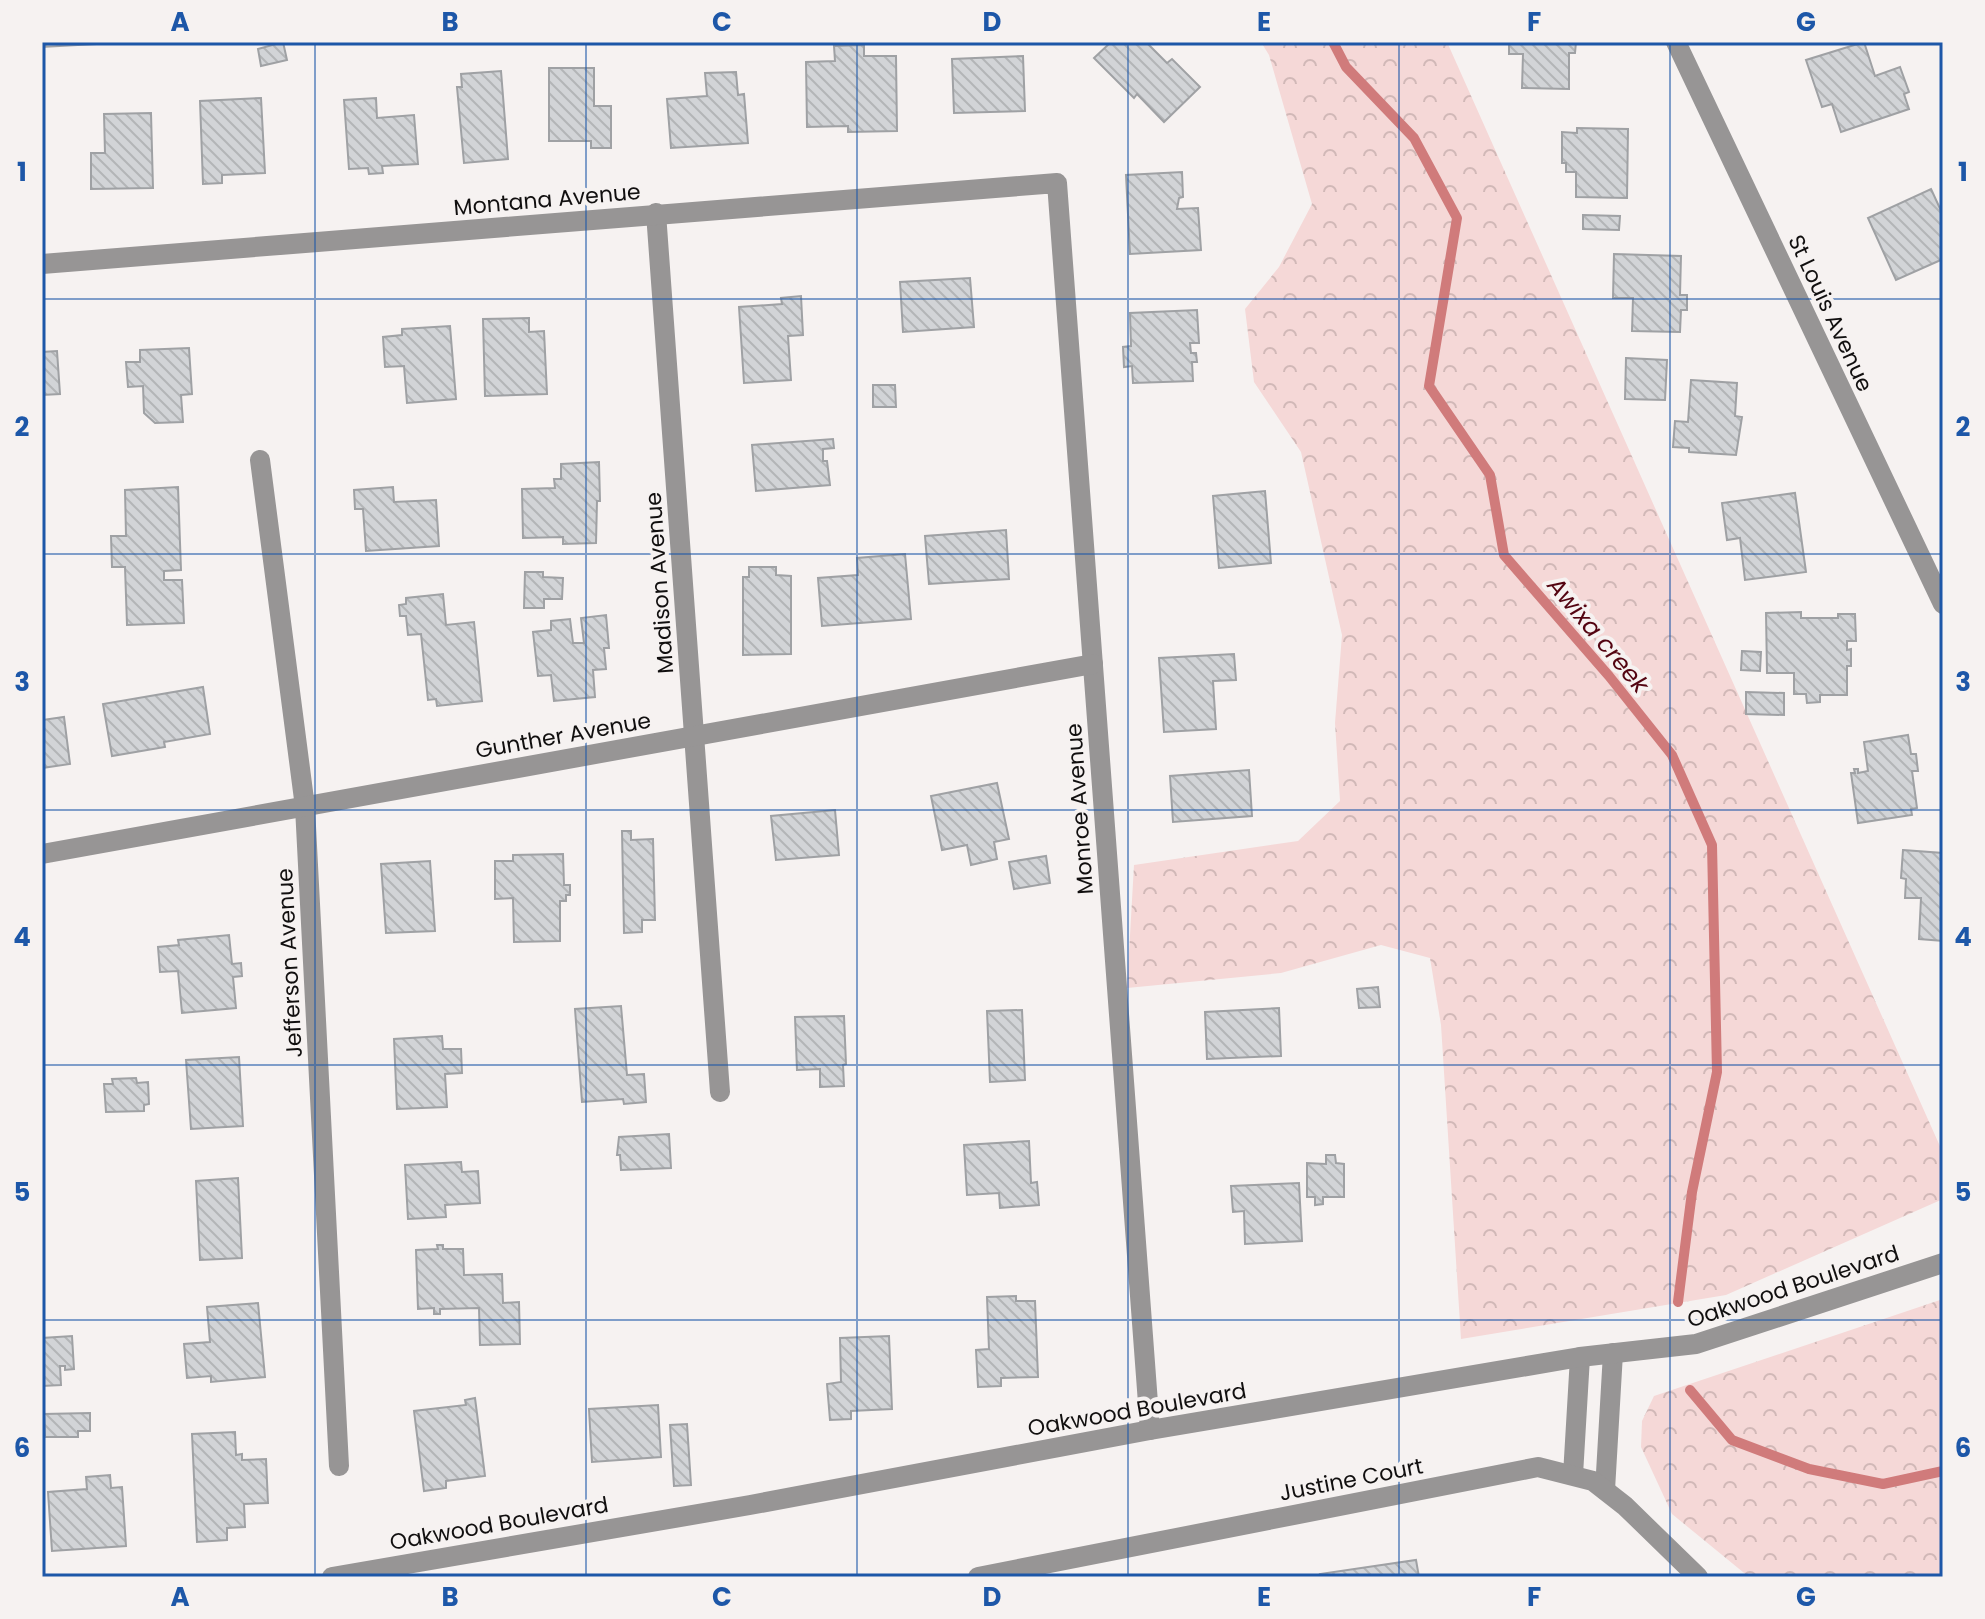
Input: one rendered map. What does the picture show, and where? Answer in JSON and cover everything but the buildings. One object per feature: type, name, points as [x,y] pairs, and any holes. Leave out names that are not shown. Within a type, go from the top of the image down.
[{"type":"street","name":"St Louis Avenue","points":[[1676,42],[1943,604]]},
{"type":"street","name":"Montana Avenue","points":[[42,264],[1057,183]]},
{"type":"street","name":"Monroe Avenue","points":[[1057,183],[1150,1430]]},
{"type":"street","name":"Madison Avenue","points":[[656,213],[720,1092]]},
{"type":"street","name":"Jefferson Avenue","points":[[260,460],[305,807],[339,1466]]},
{"type":"street","name":"Gunther Avenue","points":[[42,854],[1093,664]]},
{"type":"street","name":"Oakwood Boulevard","points":[[332,1577],[1150,1430],[1580,1357],[1696,1344],[1943,1263]]},
{"type":"street","points":[[1605,1490],[1613,1353]]},
{"type":"street","points":[[1573,1475],[1580,1357]]},
{"type":"street","name":"Justine Court","points":[[978,1577],[1538,1467],[1593,1481],[1698,1577]]},
{"type":"green space","points":[[1261,42],[1447,42],[1943,1153],[1943,1199],[1726,1295],[1461,1339],[1441,1025],[1430,958],[1381,945],[1281,973],[1127,988],[1134,865],[1298,841],[1340,801],[1335,723],[1342,635],[1301,452],[1254,382],[1245,309],[1279,267],[1312,204],[1269,55]]},
{"type":"green space","points":[[1943,1299],[1943,1577],[1749,1577],[1672,1514],[1641,1447],[1642,1421],[1654,1396]]},
{"type":"waterway","name":"Awixa creek","points":[[1333,42],[1346,67],[1414,138],[1457,218],[1429,386],[1490,475],[1504,555],[1609,676],[1672,755],[1712,845],[1717,1072],[1692,1192],[1678,1302]]},
{"type":"waterway","name":"Awixa creek","points":[[1690,1390],[1732,1440],[1809,1469],[1883,1484],[1943,1471]]}]
